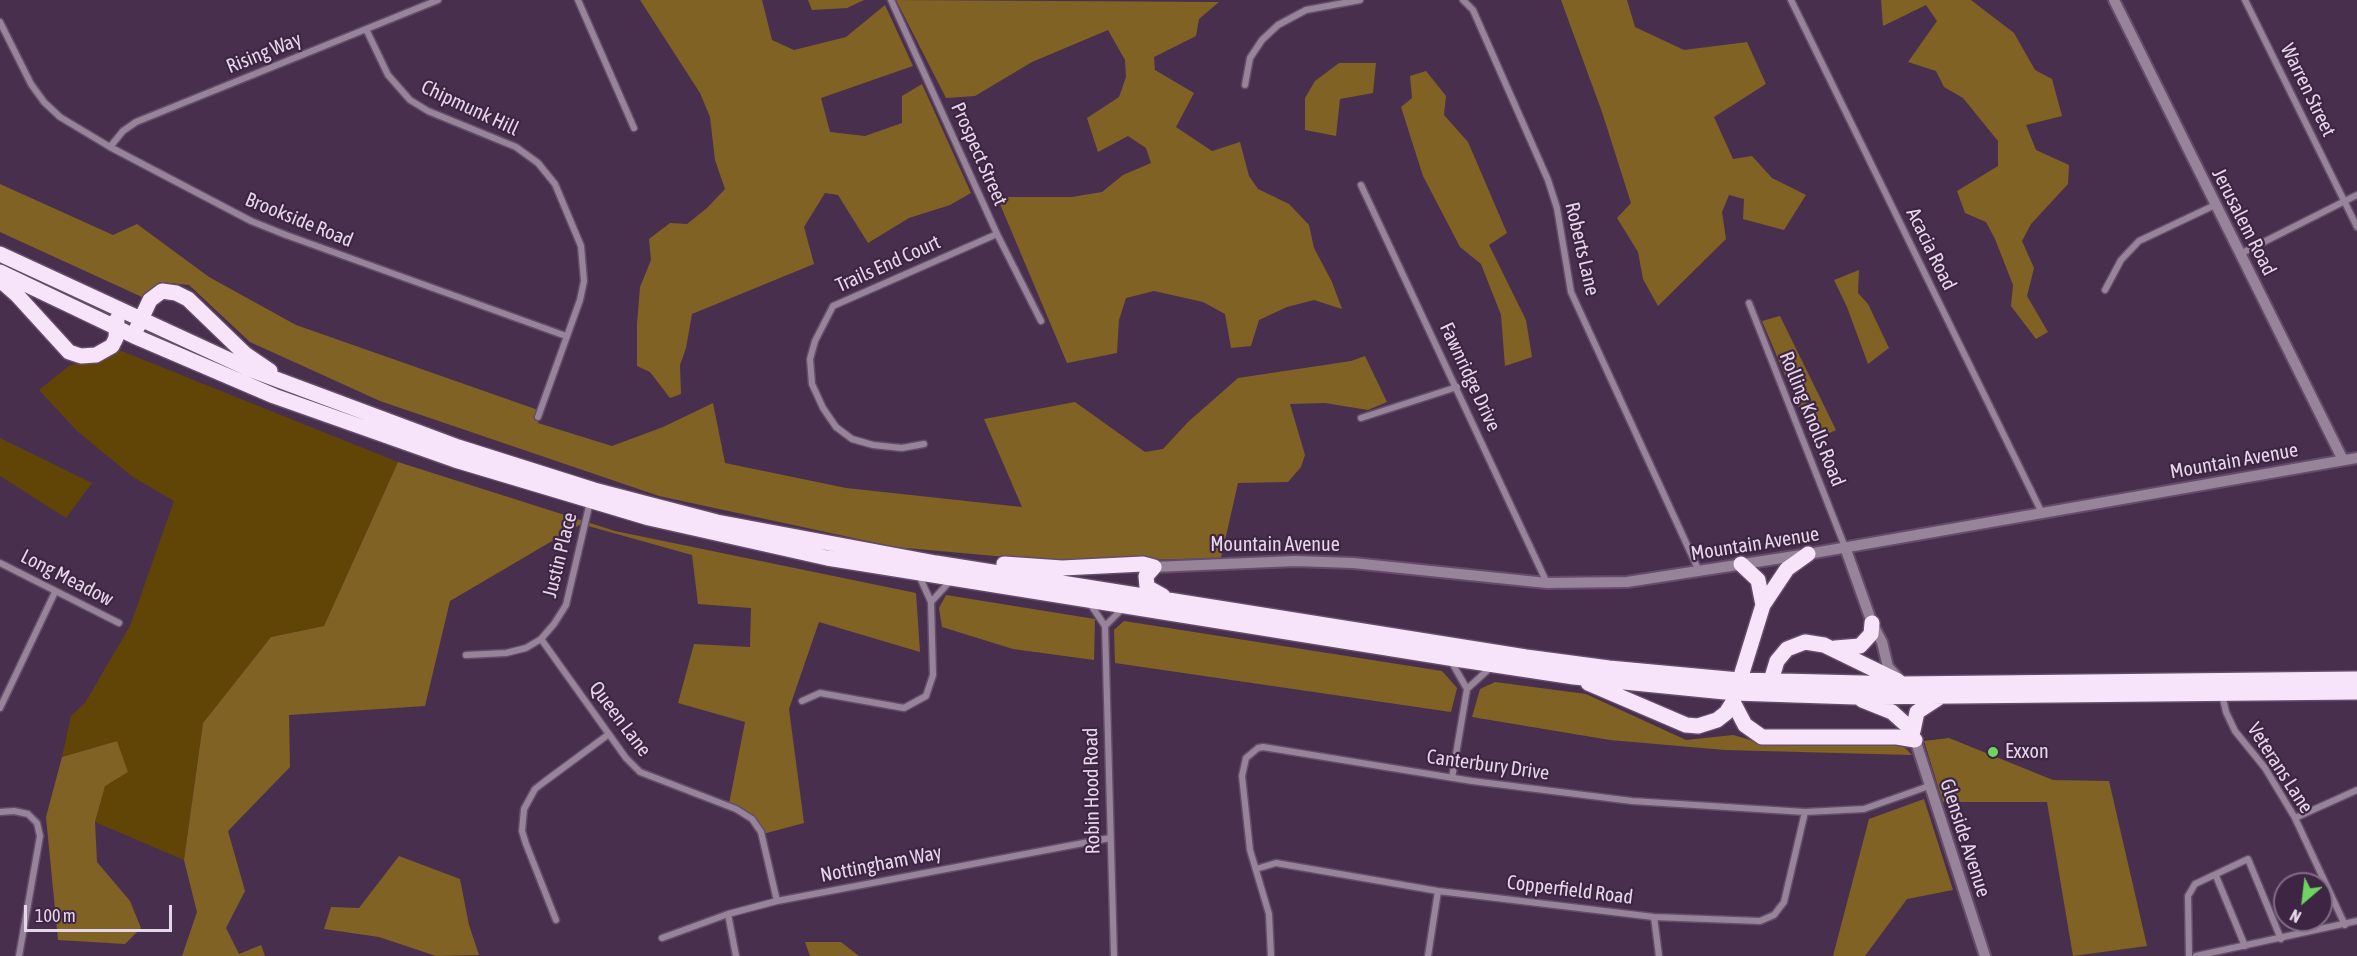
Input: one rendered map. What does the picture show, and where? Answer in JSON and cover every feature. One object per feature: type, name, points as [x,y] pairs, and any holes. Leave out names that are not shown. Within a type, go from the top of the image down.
[{"type":"highway","points":[[0,247],[14,261]]},
{"type":"highway","points":[[0,254],[139,320],[295,387],[458,447],[604,492],[717,522],[936,563],[1526,657],[1609,668],[1736,692],[1772,681],[1903,684],[2357,679]]},
{"type":"highway","points":[[0,272],[134,336],[274,396],[455,460],[590,502],[737,540],[918,573],[1574,677],[1736,692],[1855,697],[2357,692]]},
{"type":"highway","points":[[0,280],[17,295],[69,352],[81,356],[96,355],[112,346],[116,338],[117,310]]},
{"type":"highway","points":[[134,336],[139,320],[150,300],[158,293],[176,293],[200,309],[245,354],[295,387]]},
{"type":"highway","points":[[1574,677],[1686,725],[1698,726],[1712,723],[1726,713],[1736,692],[1763,605],[1787,569],[1808,554]]},
{"type":"highway","points":[[936,563],[1062,568],[1143,564],[1154,567],[1146,576],[1147,586],[1174,600]]},
{"type":"highway","points":[[1741,564],[1758,580],[1763,605]]},
{"type":"highway","points":[[1829,648],[1854,648],[1860,645],[1871,634],[1872,623]]},
{"type":"highway","points":[[1785,695],[1775,689],[1772,681],[1774,667],[1787,650],[1805,642],[1829,648],[1903,684]]},
{"type":"highway","points":[[1736,692],[1745,724],[1762,736],[1914,735]]},
{"type":"highway","points":[[1914,735],[1917,712],[1940,696]]},
{"type":"highway","points":[[1855,697],[1892,712],[1914,735]]},
{"type":"street","name":"Rising Way","points":[[110,147],[123,131],[136,122],[438,0]]},
{"type":"street","points":[[578,0],[634,128]]},
{"type":"street","name":"Prospect Street","points":[[891,0],[997,234],[1041,321]]},
{"type":"street","points":[[1245,85],[1250,58],[1262,40],[1278,25],[1306,10],[1360,0]]},
{"type":"street","name":"Roberts Lane","points":[[1463,0],[1473,10],[1548,180],[1557,208],[1571,292],[1699,571]]},
{"type":"street","name":"Acacia Road","points":[[1791,0],[2042,513]]},
{"type":"street","name":"Jerusalem Road","points":[[2115,0],[2343,460]]},
{"type":"street","name":"Warren Street","points":[[2245,0],[2357,227]]},
{"type":"street","name":"Brookside Road","points":[[0,22],[39,95],[60,117],[110,147],[277,232],[566,336]]},
{"type":"street","name":"Chipmunk Hill","points":[[366,29],[388,75],[410,100],[428,111],[516,147],[538,164],[555,184],[576,234],[584,262],[582,291],[538,417]]},
{"type":"street","name":"Fawnridge Drive","points":[[1361,185],[1547,583]]},
{"type":"street","points":[[2240,254],[2357,195]]},
{"type":"street","points":[[2105,290],[2121,260],[2139,241],[2215,205]]},
{"type":"street","name":"Trails End Court","points":[[924,444],[902,448],[873,444],[852,439],[836,427],[823,408],[813,384],[810,359],[815,341],[833,306],[997,234]]},
{"type":"street","name":"Rolling Knolls Road","points":[[1749,303],[1845,547]]},
{"type":"street","points":[[1361,418],[1457,387]]},
{"type":"street","name":"Mountain Avenue","points":[[1154,567],[1295,561],[1353,563],[1547,583],[1605,584],[1808,554],[2357,458]]},
{"type":"street","name":"Justin Place","points":[[466,655],[506,653],[526,648],[541,639],[566,605],[590,502]]},
{"type":"street","points":[[1845,547],[1872,623],[1882,642],[1888,667],[1903,684]]},
{"type":"street","name":"Long Meadow","points":[[0,563],[119,623]]},
{"type":"street","points":[[802,701],[820,693],[894,708],[904,708],[919,702],[930,688],[933,675],[931,602],[918,573]]},
{"type":"street","points":[[931,602],[952,579]]},
{"type":"street","points":[[0,708],[55,592]]},
{"type":"street","points":[[1088,600],[1105,626],[1126,606]]},
{"type":"street","name":"Robin Hood Road","points":[[1105,626],[1114,956]]},
{"type":"street","name":"Queen Lane","points":[[541,639],[626,758],[640,772],[736,809],[756,825],[761,832],[777,901]]},
{"type":"street","points":[[1449,658],[1467,689]]},
{"type":"street","points":[[1452,778],[1467,689],[1494,665]]},
{"type":"street","name":"Veterans Lane","points":[[2221,694],[2235,731],[2265,768],[2295,818],[2345,925]]},
{"type":"street","points":[[556,920],[522,831],[524,809],[535,789],[609,734]]},
{"type":"street","name":"Glenside Avenue","points":[[1914,735],[1985,956]]},
{"type":"street","name":"Canterbury Drive","points":[[1271,956],[1269,914],[1246,829],[1242,776],[1246,758],[1258,748],[1452,778],[1632,801],[1805,812],[1864,809],[1929,786]]},
{"type":"street","points":[[2295,818],[2356,792]]},
{"type":"street","points":[[0,812],[14,811],[28,814],[37,823],[40,836],[19,956]]},
{"type":"street","name":"Copperfield Road","points":[[1256,869],[1276,863],[1438,891],[1654,917],[1752,922],[1774,915],[1787,895],[1805,812]]},
{"type":"street","name":"Nottingham Way","points":[[662,938],[728,914],[777,901],[1110,838]]},
{"type":"street","points":[[2189,956],[2188,896],[2195,884],[2248,859],[2281,939]]},
{"type":"street","points":[[2216,876],[2245,946]]},
{"type":"street","points":[[1428,956],[1438,891]]},
{"type":"street","points":[[728,914],[736,956]]},
{"type":"street","points":[[1654,917],[1659,956]]},
{"type":"street","points":[[2196,956],[2357,921]]},
{"type":"shaded area","points":[[640,0],[762,0],[772,40],[794,50],[846,37],[885,5],[913,66],[821,98],[830,132],[865,136],[902,123],[902,96],[922,84],[971,193],[950,205],[909,218],[868,243],[838,195],[825,193],[804,227],[814,264],[692,314],[686,348],[680,365],[681,394],[670,398],[650,372],[637,366],[640,287],[651,260],[649,239],[670,223],[687,224],[725,189],[715,160],[710,117],[700,93]]},
{"type":"shaded area","points":[[808,0],[864,0],[847,8],[812,10]]},
{"type":"shaded area","points":[[896,0],[1219,2],[1199,19],[1196,36],[1154,57],[1155,70],[1194,93],[1176,127],[1212,151],[1240,142],[1249,176],[1258,189],[1289,204],[1309,225],[1314,248],[1332,282],[1342,309],[1314,300],[1287,307],[1259,320],[1251,346],[1231,348],[1225,314],[1203,302],[1154,291],[1126,298],[1119,320],[1117,353],[1067,363],[997,197],[1072,197],[1102,192],[1123,175],[1151,163],[1146,148],[1128,136],[1098,152],[1087,118],[1119,97],[1126,77],[1125,60],[1108,30],[1032,62],[975,96],[946,98]]},
{"type":"shaded area","points":[[1561,0],[1627,0],[1635,27],[1684,50],[1747,42],[1766,84],[1714,117],[1733,159],[1752,156],[1772,178],[1806,195],[1784,230],[1743,219],[1744,199],[1729,195],[1722,212],[1726,239],[1658,306],[1643,279],[1638,252],[1617,218],[1631,203],[1602,112]]},
{"type":"shaded area","points":[[1881,0],[1971,0],[2014,33],[2035,70],[2052,79],[2062,116],[2026,125],[2036,150],[2069,165],[2068,184],[2031,224],[2022,241],[2034,268],[2027,296],[2048,332],[2036,339],[2011,306],[2013,285],[1986,222],[1965,213],[1957,191],[1998,166],[1998,141],[1963,98],[1944,87],[1936,71],[1908,62],[1937,21],[1926,5],[1883,26]]},
{"type":"shaded area","points":[[1339,63],[1376,63],[1373,93],[1340,99],[1336,136],[1305,130],[1305,98],[1315,81]]},
{"type":"shaded area","points":[[1426,71],[1446,96],[1444,115],[1468,142],[1507,233],[1489,245],[1526,320],[1532,357],[1505,366],[1501,315],[1481,264],[1460,247],[1423,176],[1401,107],[1412,98],[1410,76]]},
{"type":"shaded area","points":[[0,184],[113,235],[137,224],[209,277],[296,325],[541,411],[538,423],[612,446],[663,427],[713,403],[725,463],[846,488],[1022,507],[984,419],[1075,402],[1145,452],[1163,449],[1188,422],[1238,378],[1351,361],[1365,356],[1387,402],[1368,410],[1325,403],[1290,404],[1305,455],[1301,467],[1288,482],[1238,483],[1221,558],[1062,562],[895,547],[659,496],[380,401],[250,342],[189,285],[160,282],[142,297],[0,232]]},
{"type":"shaded area","points":[[1859,270],[1858,293],[1868,304],[1889,348],[1868,364],[1847,307],[1834,280]]},
{"type":"shaded area","points":[[1780,316],[1836,430],[1813,441],[1762,321]]},
{"type":"shaded area","points":[[114,348],[398,462],[324,626],[271,637],[203,723],[184,860],[95,822],[117,741],[62,757],[71,716],[85,703],[130,626],[174,501],[133,477],[77,431],[39,390],[69,366]]},
{"type":"shaded area","points":[[0,438],[92,483],[66,518],[0,476]]},
{"type":"shaded area","points":[[398,462],[615,531],[916,593],[920,652],[819,622],[789,709],[804,823],[759,835],[749,817],[729,804],[745,722],[678,703],[694,644],[750,647],[751,608],[698,604],[692,555],[581,524],[450,601],[425,706],[289,715],[290,767],[228,831],[245,891],[226,928],[239,954],[261,945],[265,956],[182,956],[197,912],[184,860],[203,723],[271,637],[324,626]]},
{"type":"shaded area","points":[[946,595],[1095,619],[1094,660],[1013,649],[942,627],[939,608]]},
{"type":"shaded area","points":[[1124,621],[1442,671],[1457,688],[1451,712],[1115,663],[1114,630]]},
{"type":"shaded area","points":[[1495,682],[1586,694],[1686,740],[1733,735],[1762,743],[1894,745],[1904,747],[1912,755],[1725,750],[1610,740],[1472,717],[1480,689]]},
{"type":"shaded area","points":[[1949,738],[2053,780],[2109,781],[2147,946],[2073,956],[2047,802],[1943,802],[1924,741]]},
{"type":"shaded area","points":[[117,741],[128,772],[105,786],[95,822],[97,862],[130,901],[141,928],[125,944],[58,940],[46,817],[62,757]]},
{"type":"shaded area","points":[[1924,799],[1953,890],[1907,899],[1865,956],[1833,956],[1869,819]]},
{"type":"shaded area","points":[[399,856],[460,879],[469,925],[479,955],[436,956],[379,937],[324,929],[331,907],[359,908]]},
{"type":"shaded area","points":[[805,942],[841,942],[859,956],[810,956]]},
{"type":"place","name":"Exxon","points":[[1993,752]]}]
